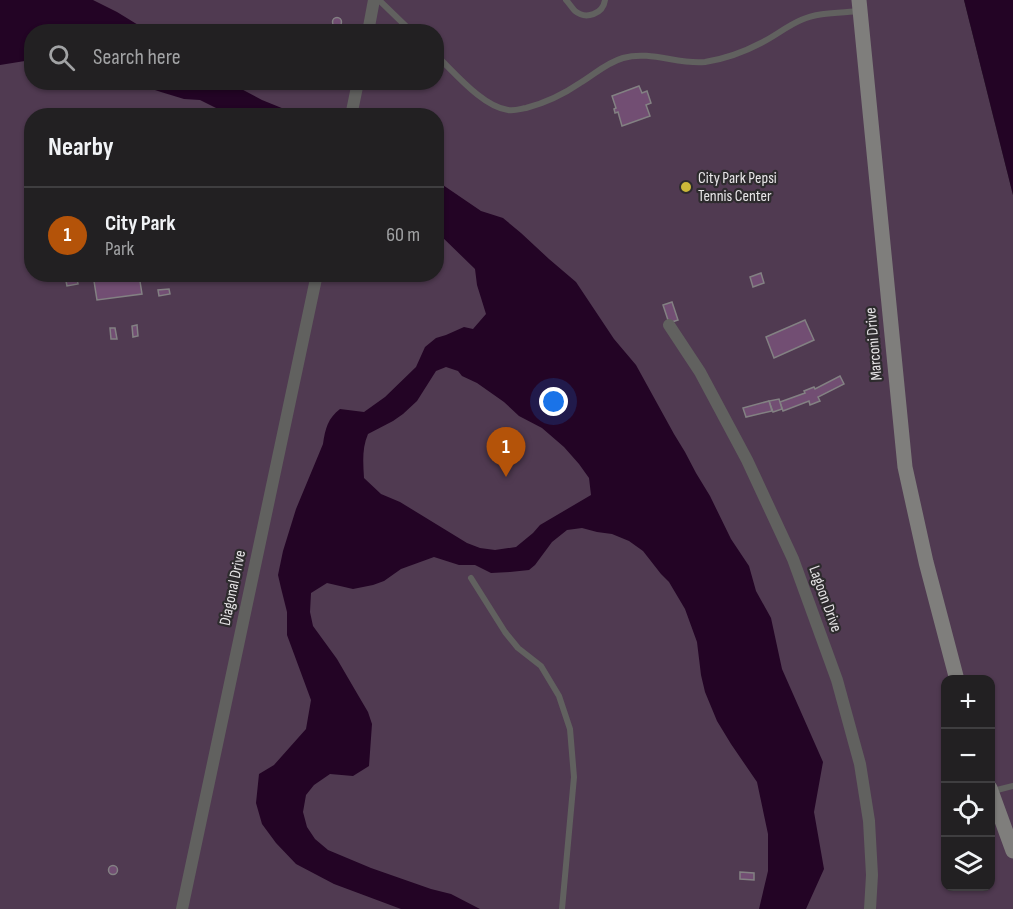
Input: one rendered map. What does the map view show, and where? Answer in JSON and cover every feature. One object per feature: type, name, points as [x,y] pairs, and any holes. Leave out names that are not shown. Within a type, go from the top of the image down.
[{"type":"street","points":[[370,24],[374,0]]},
{"type":"street","name":"Marconi Drive","points":[[860,6],[905,467],[926,562],[956,675]]},
{"type":"street","points":[[353,108],[356,90]]},
{"type":"street","name":"Diagonal Drive","points":[[182,909],[315,282]]},
{"type":"street","name":"Lagoon Drive","points":[[669,325],[700,372],[747,460],[793,559],[837,680],[860,764],[869,821],[872,875],[870,909]]},
{"type":"street","points":[[995,801],[1013,851]]},
{"type":"lane","points":[[379,0],[404,24]]},
{"type":"lane","points":[[566,0],[576,12],[586,16],[597,13],[604,6],[605,0]]},
{"type":"lane","points":[[444,62],[492,105],[507,110],[517,110],[538,105],[564,93],[609,63],[624,57],[657,56],[684,62],[704,62],[734,55],[762,43],[801,19],[860,6]]},
{"type":"lane","points":[[471,578],[505,632],[518,648],[541,666],[559,696],[570,729],[574,777],[562,909]]},
{"type":"lane","points":[[995,789],[1013,786]]},
{"type":"shaded area","points":[[0,0],[964,0],[1013,195],[1013,909],[0,909]]},
{"type":"shaded area","points":[[0,0],[93,0],[137,24],[24,24],[24,61],[0,65]]},
{"type":"shaded area","points":[[964,0],[1013,0],[1013,195]]},
{"type":"shaded area","points":[[156,90],[243,90],[282,108],[216,108],[200,100],[184,99]]},
{"type":"shaded area","points":[[444,186],[481,211],[503,218],[576,282],[614,339],[636,365],[710,496],[731,539],[749,566],[756,591],[771,618],[782,669],[823,762],[814,812],[824,869],[806,909],[759,909],[768,871],[768,834],[757,782],[717,721],[705,692],[697,642],[685,609],[669,582],[643,551],[629,541],[612,534],[582,528],[567,530],[552,542],[529,570],[491,573],[475,565],[459,565],[434,557],[401,569],[384,581],[373,585],[353,589],[327,583],[311,593],[310,612],[313,626],[337,659],[368,712],[372,724],[369,766],[353,776],[330,774],[314,785],[306,795],[303,812],[307,827],[315,839],[328,850],[371,868],[451,894],[480,909],[401,909],[334,884],[296,864],[262,824],[256,803],[259,774],[274,765],[306,729],[311,700],[287,635],[287,612],[278,575],[296,509],[323,444],[328,424],[340,409],[364,412],[385,397],[416,367],[425,347],[436,338],[464,327],[473,329],[486,314],[477,285],[475,269],[444,239]],"holes":[[[446,367],[458,371],[462,376],[477,383],[519,416],[542,428],[564,447],[589,478],[591,495],[540,525],[516,547],[495,550],[467,543],[400,502],[381,494],[364,478],[363,461],[368,434],[403,414],[417,401],[436,371]]]},
{"type":"building","points":[[334,19],[340,19],[340,24],[334,24]]},
{"type":"building","points":[[639,86],[642,93],[647,91],[651,103],[646,105],[650,116],[622,126],[618,112],[615,113],[616,108],[612,96]]},
{"type":"building","points":[[761,273],[764,283],[753,287],[750,277]]},
{"type":"building","points":[[66,282],[78,282],[78,284],[67,286]]},
{"type":"building","points":[[94,282],[140,282],[142,294],[97,300]]},
{"type":"building","points":[[169,289],[170,294],[159,296],[158,290]]},
{"type":"building","points":[[672,302],[678,320],[669,323],[663,305]]},
{"type":"building","points":[[805,320],[814,340],[774,358],[766,337]]},
{"type":"building","points":[[137,325],[138,336],[133,337],[132,326]]},
{"type":"building","points":[[110,328],[115,328],[117,339],[111,339]]},
{"type":"building","points":[[840,376],[844,384],[818,397],[820,401],[810,405],[809,401],[783,411],[780,402],[805,393],[804,391],[814,387],[815,389]]},
{"type":"building","points":[[779,399],[782,409],[773,412],[769,401]]},
{"type":"building","points":[[769,401],[772,411],[746,417],[743,408]]},
{"type":"building","points":[[113,865],[118,870],[113,875],[108,870]]},
{"type":"building","points":[[740,872],[754,873],[754,880],[740,879]]},
{"type":"place","name":"City Park Pepsi Tennis Center","points":[[686,187]]},
{"type":"place","name":"City Park","points":[[506,477]]}]
